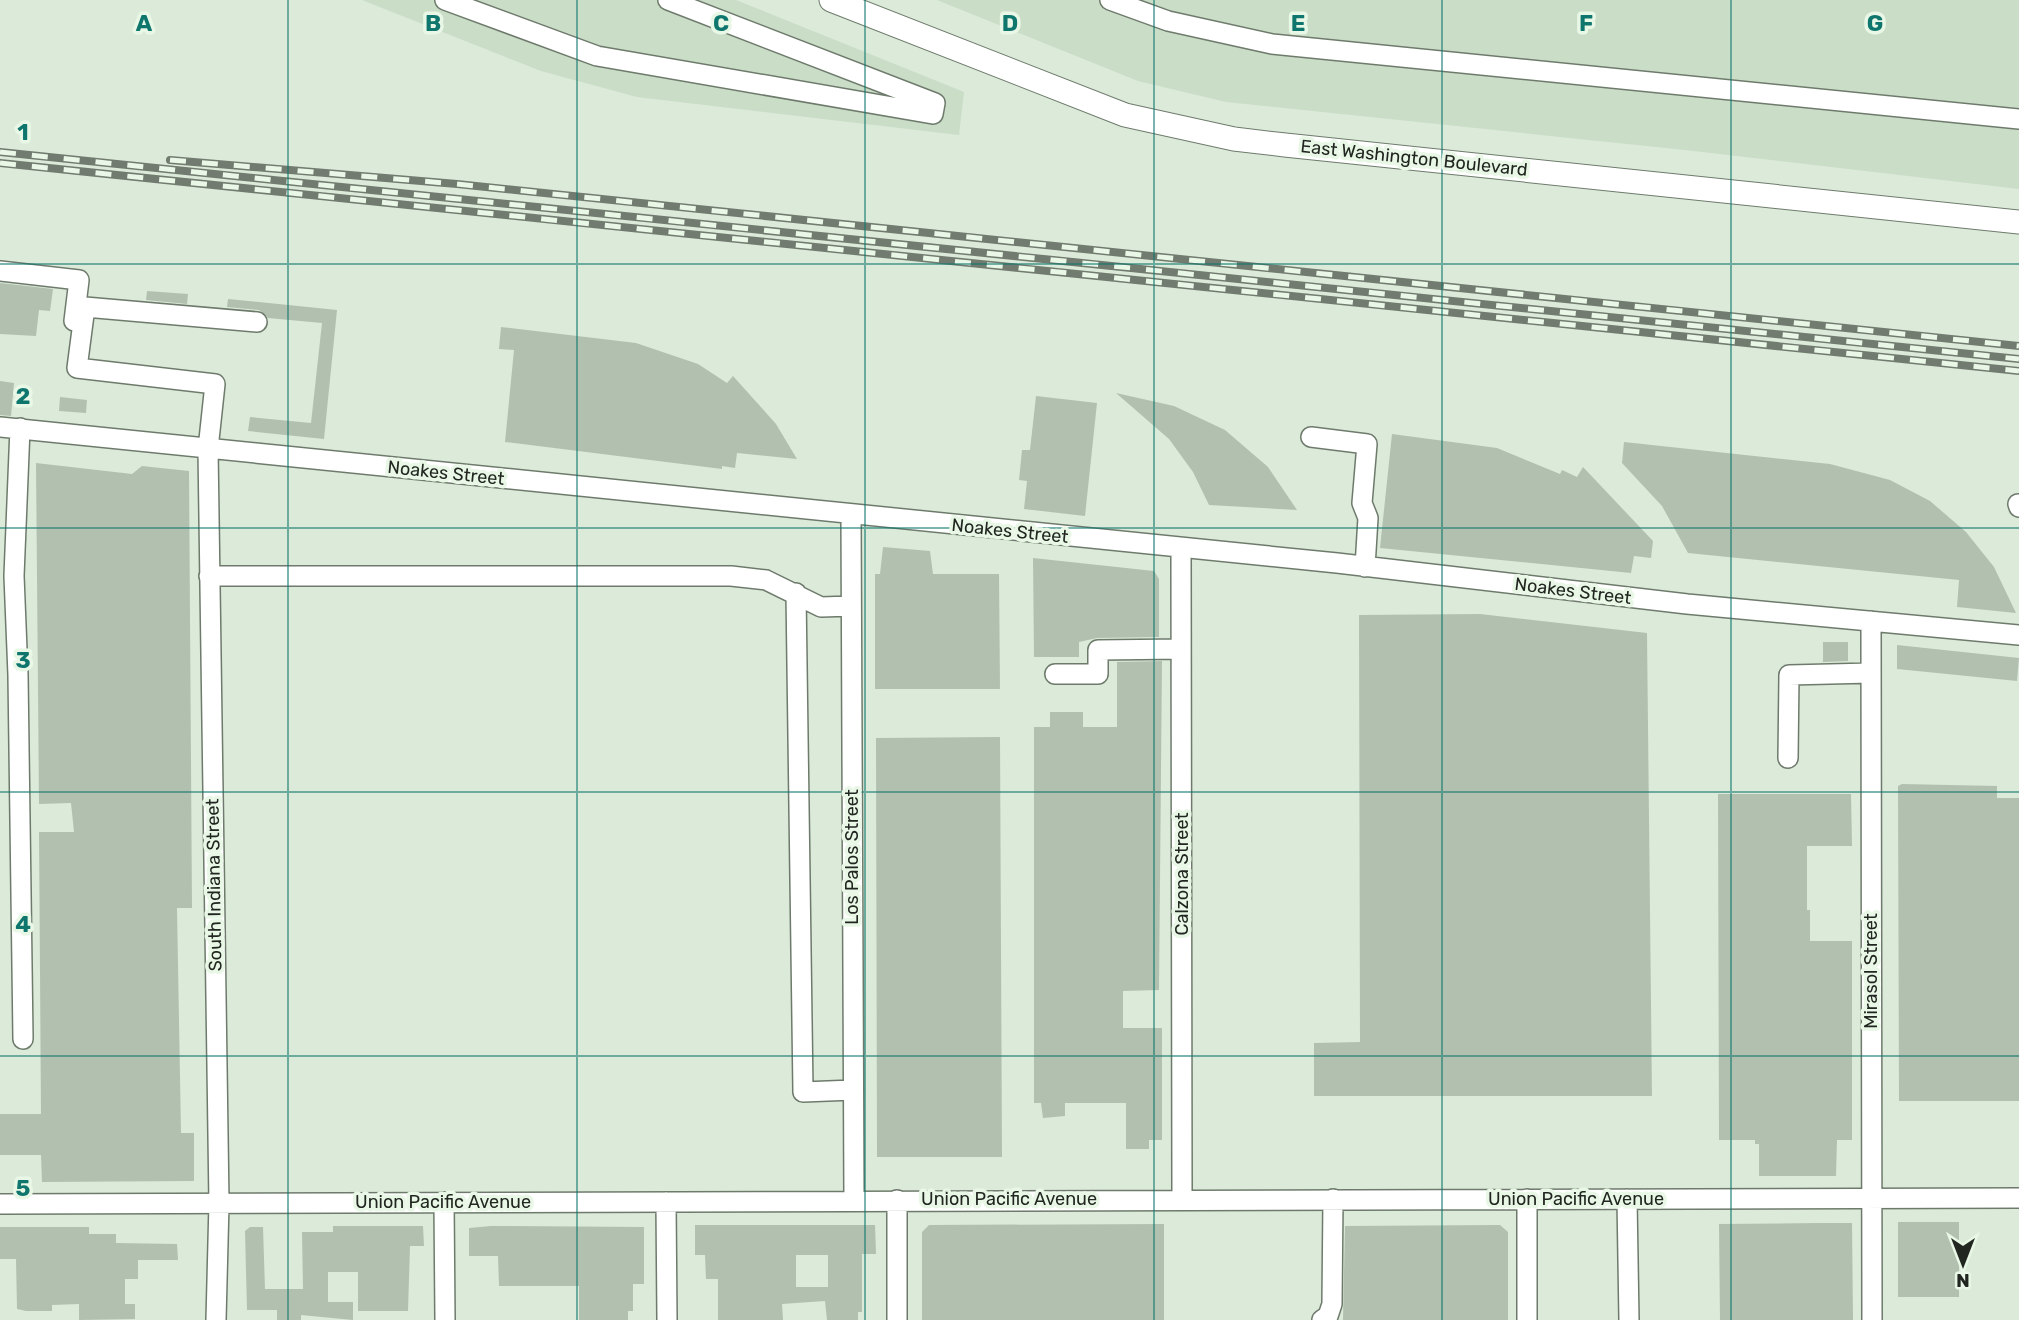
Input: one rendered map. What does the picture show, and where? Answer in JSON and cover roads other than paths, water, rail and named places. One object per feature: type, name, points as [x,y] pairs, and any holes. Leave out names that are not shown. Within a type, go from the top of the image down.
[{"type":"main road","name":"East Washington Boulevard","points":[[831,0],[1125,115],[1222,137],[2019,222]]},
{"type":"street","points":[[445,0],[597,56],[933,114],[934,103],[668,0]]},
{"type":"street","points":[[1118,1],[1168,21],[1272,44],[2019,119]]},
{"type":"street","points":[[0,271],[79,280],[71,347],[80,348]]},
{"type":"street","points":[[208,449],[215,384],[77,368],[85,307],[257,322]]},
{"type":"street","points":[[18,428],[14,576],[19,688],[23,1040]]},
{"type":"street","name":"Noakes Street","points":[[18,428],[1365,567],[1687,604],[2019,635]]},
{"type":"street","points":[[1311,437],[1367,444],[1362,503],[1368,519],[1365,567]]},
{"type":"street","name":"South Indiana Street","points":[[208,449],[219,1203],[216,1320]]},
{"type":"street","name":"Los Palos Street","points":[[851,513],[854,1200]]},
{"type":"street","name":"Calzona Street","points":[[1181,549],[1182,1199]]},
{"type":"street","points":[[209,576],[731,576],[766,580],[821,607],[851,606]]},
{"type":"street","points":[[796,593],[803,1092],[853,1090]]},
{"type":"street","name":"Mirasol Street","points":[[1871,621],[1872,1320]]},
{"type":"street","points":[[1055,674],[1098,674],[1098,650],[1181,649]]},
{"type":"street","points":[[1788,758],[1789,675],[1871,673]]},
{"type":"street","name":"Union Pacific Avenue","points":[[0,1204],[2019,1198]]},
{"type":"street","points":[[1322,1320],[1328,1316],[1332,1304],[1333,1199]]},
{"type":"street","points":[[1527,1199],[1527,1320]]},
{"type":"street","points":[[1627,1199],[1629,1320]]},
{"type":"street","points":[[897,1200],[897,1320]]},
{"type":"street","points":[[444,1202],[446,1320]]},
{"type":"street","points":[[666,1202],[667,1320]]},
{"type":"railway","points":[[0,152],[2019,359]]},
{"type":"railway","points":[[170,160],[457,184],[2019,346]]},
{"type":"railway","points":[[0,163],[2019,371]]}]
